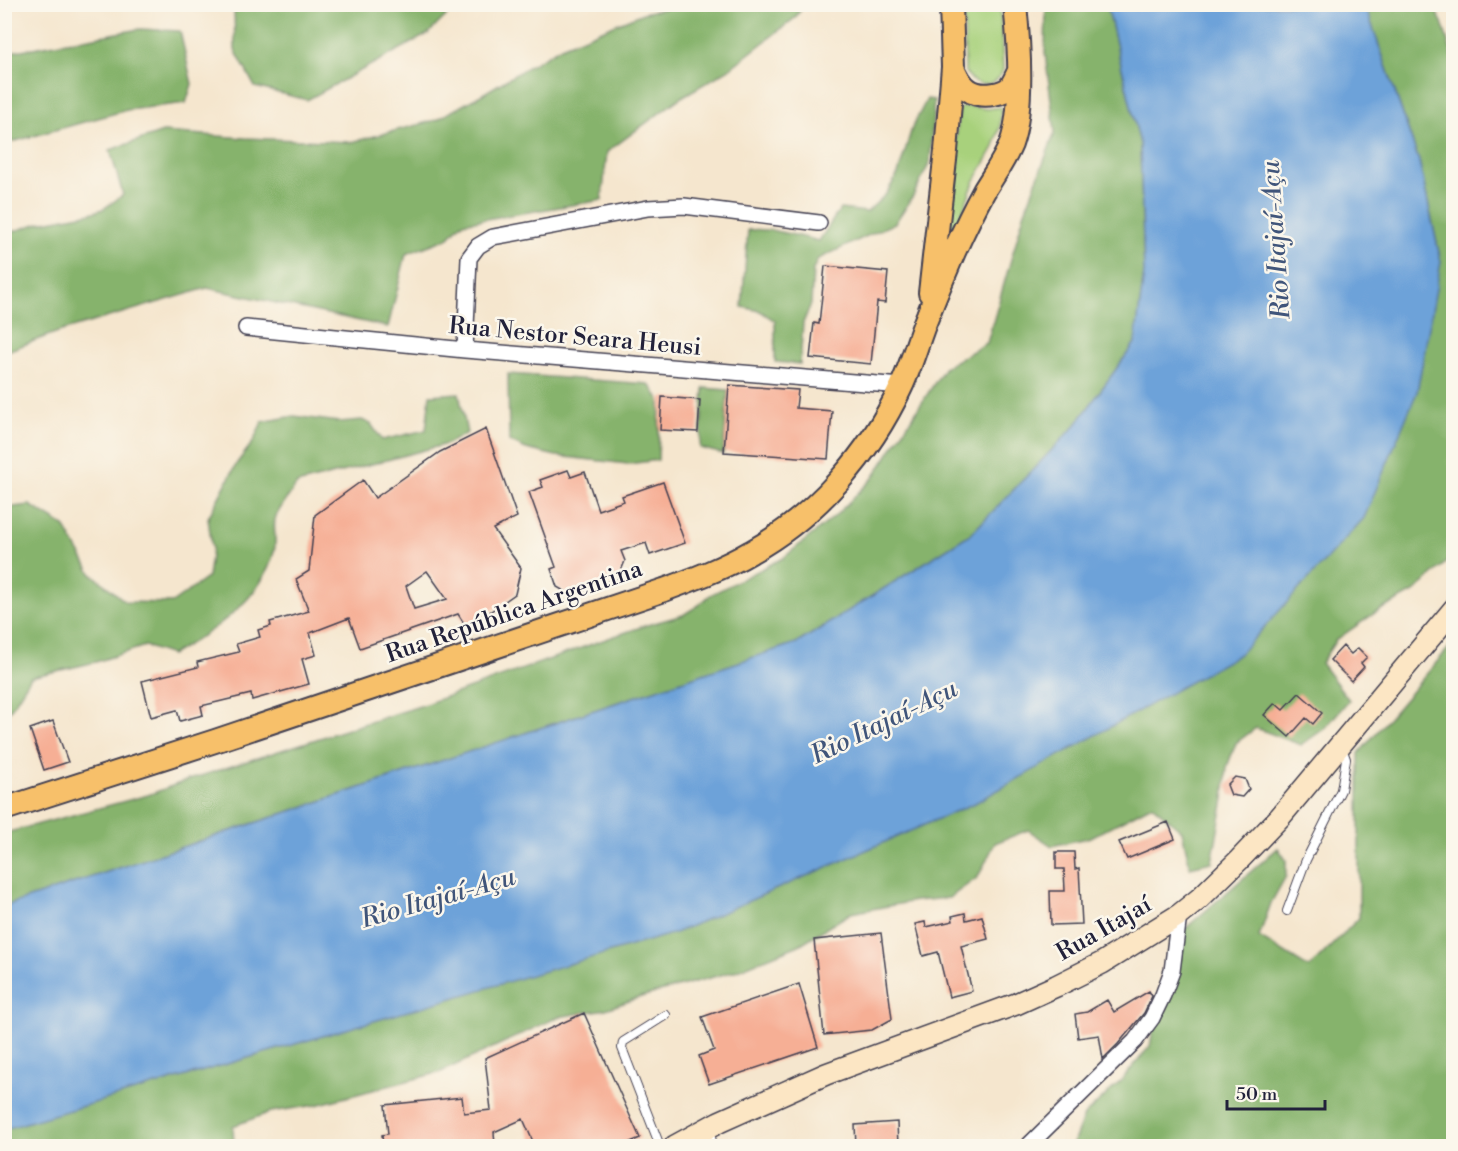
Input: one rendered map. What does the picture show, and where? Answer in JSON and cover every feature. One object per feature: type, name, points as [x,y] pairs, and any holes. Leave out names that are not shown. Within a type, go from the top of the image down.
[{"type":"main road","name":"Rua República Argentina","points":[[927,316],[953,68],[951,4]]},
{"type":"main road","name":"Rua República Argentina","points":[[4,809],[650,596],[716,570],[752,552],[787,528],[848,471],[884,421],[902,386],[927,316],[963,234],[1010,145],[1017,115],[1018,73],[1014,8]]},
{"type":"main road","points":[[953,68],[958,79],[966,88],[974,94],[984,95],[1006,91],[1018,73]]},
{"type":"main road","name":"Rua Itajaí","points":[[675,1146],[711,1136],[826,1074],[1016,1004],[1102,963],[1179,915],[1207,891],[1281,817],[1454,609]]},
{"type":"street","points":[[465,350],[469,258],[478,246],[493,237],[648,208],[684,206],[819,223]]},
{"type":"street","name":"Rua Nestor Seara Heusi","points":[[246,328],[465,350],[902,386]]},
{"type":"street","points":[[1028,1146],[1135,1041],[1152,1018],[1172,971],[1179,915]]},
{"type":"lane","points":[[1287,911],[1306,860],[1341,790],[1346,759],[1341,746]]},
{"type":"lane","points":[[660,1146],[622,1048],[623,1042],[666,1015]]},
{"type":"green space","points":[[234,4],[457,5],[428,34],[307,100],[255,87],[235,50]]},
{"type":"green space","points":[[688,4],[804,5],[795,18],[728,70],[680,98],[607,152],[602,200],[462,223],[448,238],[406,254],[388,327],[207,288],[58,332],[5,352],[5,234],[39,223],[91,213],[103,209],[123,195],[110,150],[163,132],[352,142],[436,120],[561,47],[643,13]]},
{"type":"green space","points":[[964,5],[1000,5],[1003,70],[998,78],[990,83],[977,83],[965,72]]},
{"type":"green space","points":[[1046,5],[1107,5],[1140,144],[1144,273],[1135,343],[1075,426],[972,533],[799,642],[5,906],[5,833],[148,795],[188,780],[423,705],[606,639],[683,615],[710,595],[783,558],[834,517],[873,478],[945,367],[987,343],[1024,214],[1055,132],[1045,53]]},
{"type":"green space","points":[[1365,5],[1432,5],[1442,22],[1454,61],[1453,552],[1451,558],[1414,592],[1375,613],[1336,640],[1321,663],[1349,700],[1324,729],[1301,745],[1256,728],[1236,743],[1227,767],[1224,799],[1212,862],[1190,867],[1182,831],[1152,805],[1091,837],[1052,846],[1028,830],[995,843],[978,877],[949,898],[915,901],[851,913],[799,945],[735,971],[606,1009],[558,1017],[441,1072],[316,1105],[271,1112],[233,1126],[234,1146],[5,1146],[5,1129],[1441,262],[1419,161]]},
{"type":"green space","points":[[140,29],[180,31],[192,84],[186,103],[127,110],[5,144],[5,53]]},
{"type":"green space","points":[[927,99],[934,100],[930,162],[913,196],[895,223],[818,259],[813,270],[811,304],[803,323],[800,364],[775,362],[775,321],[760,311],[742,307],[748,230],[775,231],[819,241],[840,209],[867,212],[886,194],[898,174],[912,128]]},
{"type":"green space","points":[[968,106],[987,109],[1001,107],[1000,127],[994,147],[974,182],[945,256],[959,110]]},
{"type":"green space","points":[[508,374],[649,384],[660,400],[658,460],[628,464],[556,456],[526,449],[509,441]]},
{"type":"green space","points":[[704,388],[728,390],[723,454],[700,448]]},
{"type":"green space","points":[[459,393],[467,433],[447,444],[297,484],[275,519],[275,548],[268,570],[247,600],[219,625],[171,655],[145,646],[96,662],[31,677],[5,715],[5,508],[30,505],[64,526],[91,573],[126,602],[172,603],[208,577],[212,548],[208,518],[237,463],[253,442],[262,422],[294,416],[339,422],[362,420],[371,424],[382,440],[426,430],[430,395]]},
{"type":"green space","points":[[1453,643],[1453,1146],[1072,1146],[1084,1116],[1121,1081],[1150,1046],[1171,941],[1278,848],[1286,860],[1286,876],[1271,903],[1259,937],[1309,968],[1359,918],[1359,753]]},
{"type":"water","name":"Rio Itajaí-Açu","points":[[1107,5],[1365,5],[1419,161],[1441,262],[1417,392],[1364,518],[1240,654],[975,803],[675,933],[5,1129],[5,906],[799,642],[972,533],[1075,426],[1135,343],[1144,273],[1140,144]]},
{"type":"building","points":[[825,266],[888,272],[885,303],[877,302],[871,364],[810,358],[814,323],[819,324]]},
{"type":"building","points":[[729,385],[798,390],[796,408],[832,411],[828,459],[724,452]]},
{"type":"building","points":[[662,397],[700,400],[698,432],[660,430]]},
{"type":"building","points":[[486,429],[517,517],[493,529],[521,568],[515,594],[467,628],[458,614],[360,648],[349,618],[310,633],[316,655],[302,659],[309,684],[252,700],[251,694],[201,706],[203,715],[180,721],[177,710],[151,717],[142,681],[198,667],[197,662],[239,652],[236,644],[260,637],[258,630],[271,626],[270,622],[309,611],[296,579],[309,571],[315,515],[363,480],[375,498],[440,452]],"holes":[[[427,571],[447,599],[414,609],[406,586]]]},
{"type":"building","points":[[568,470],[571,477],[585,472],[598,510],[624,501],[622,496],[663,482],[685,543],[650,555],[646,543],[621,551],[625,561],[618,578],[571,595],[557,587],[551,569],[556,567],[529,492],[543,487],[540,480]]},
{"type":"building","points":[[1343,646],[1351,654],[1358,648],[1367,657],[1361,663],[1364,667],[1351,681],[1330,660]]},
{"type":"building","points":[[1299,693],[1322,713],[1313,724],[1306,718],[1289,737],[1264,715],[1275,703],[1283,710]]},
{"type":"building","points":[[53,721],[68,762],[44,770],[30,729]]},
{"type":"building","points":[[1235,777],[1245,779],[1249,789],[1242,797],[1231,795],[1227,785]]},
{"type":"building","points":[[1168,822],[1175,839],[1127,859],[1119,842]]},
{"type":"building","points":[[1056,852],[1074,852],[1075,869],[1079,868],[1082,924],[1051,925],[1050,891],[1065,891],[1064,869],[1056,869]]},
{"type":"building","points":[[965,913],[966,920],[982,916],[988,939],[961,946],[972,991],[949,997],[938,952],[923,956],[915,924],[925,922],[926,927],[953,921],[952,916]]},
{"type":"building","points":[[881,933],[892,1019],[872,1030],[824,1035],[814,940]]},
{"type":"building","points":[[799,984],[818,1047],[709,1084],[699,1056],[714,1050],[702,1017]]},
{"type":"building","points":[[1149,991],[1152,996],[1144,1013],[1103,1059],[1099,1035],[1078,1038],[1075,1014],[1087,1012],[1107,1000],[1114,1012]]},
{"type":"building","points":[[584,1013],[640,1138],[621,1146],[535,1146],[523,1119],[494,1132],[495,1146],[383,1146],[382,1135],[388,1134],[385,1105],[462,1097],[464,1113],[491,1110],[485,1058]]},
{"type":"building","points":[[897,1122],[898,1146],[856,1146],[855,1125]]}]
